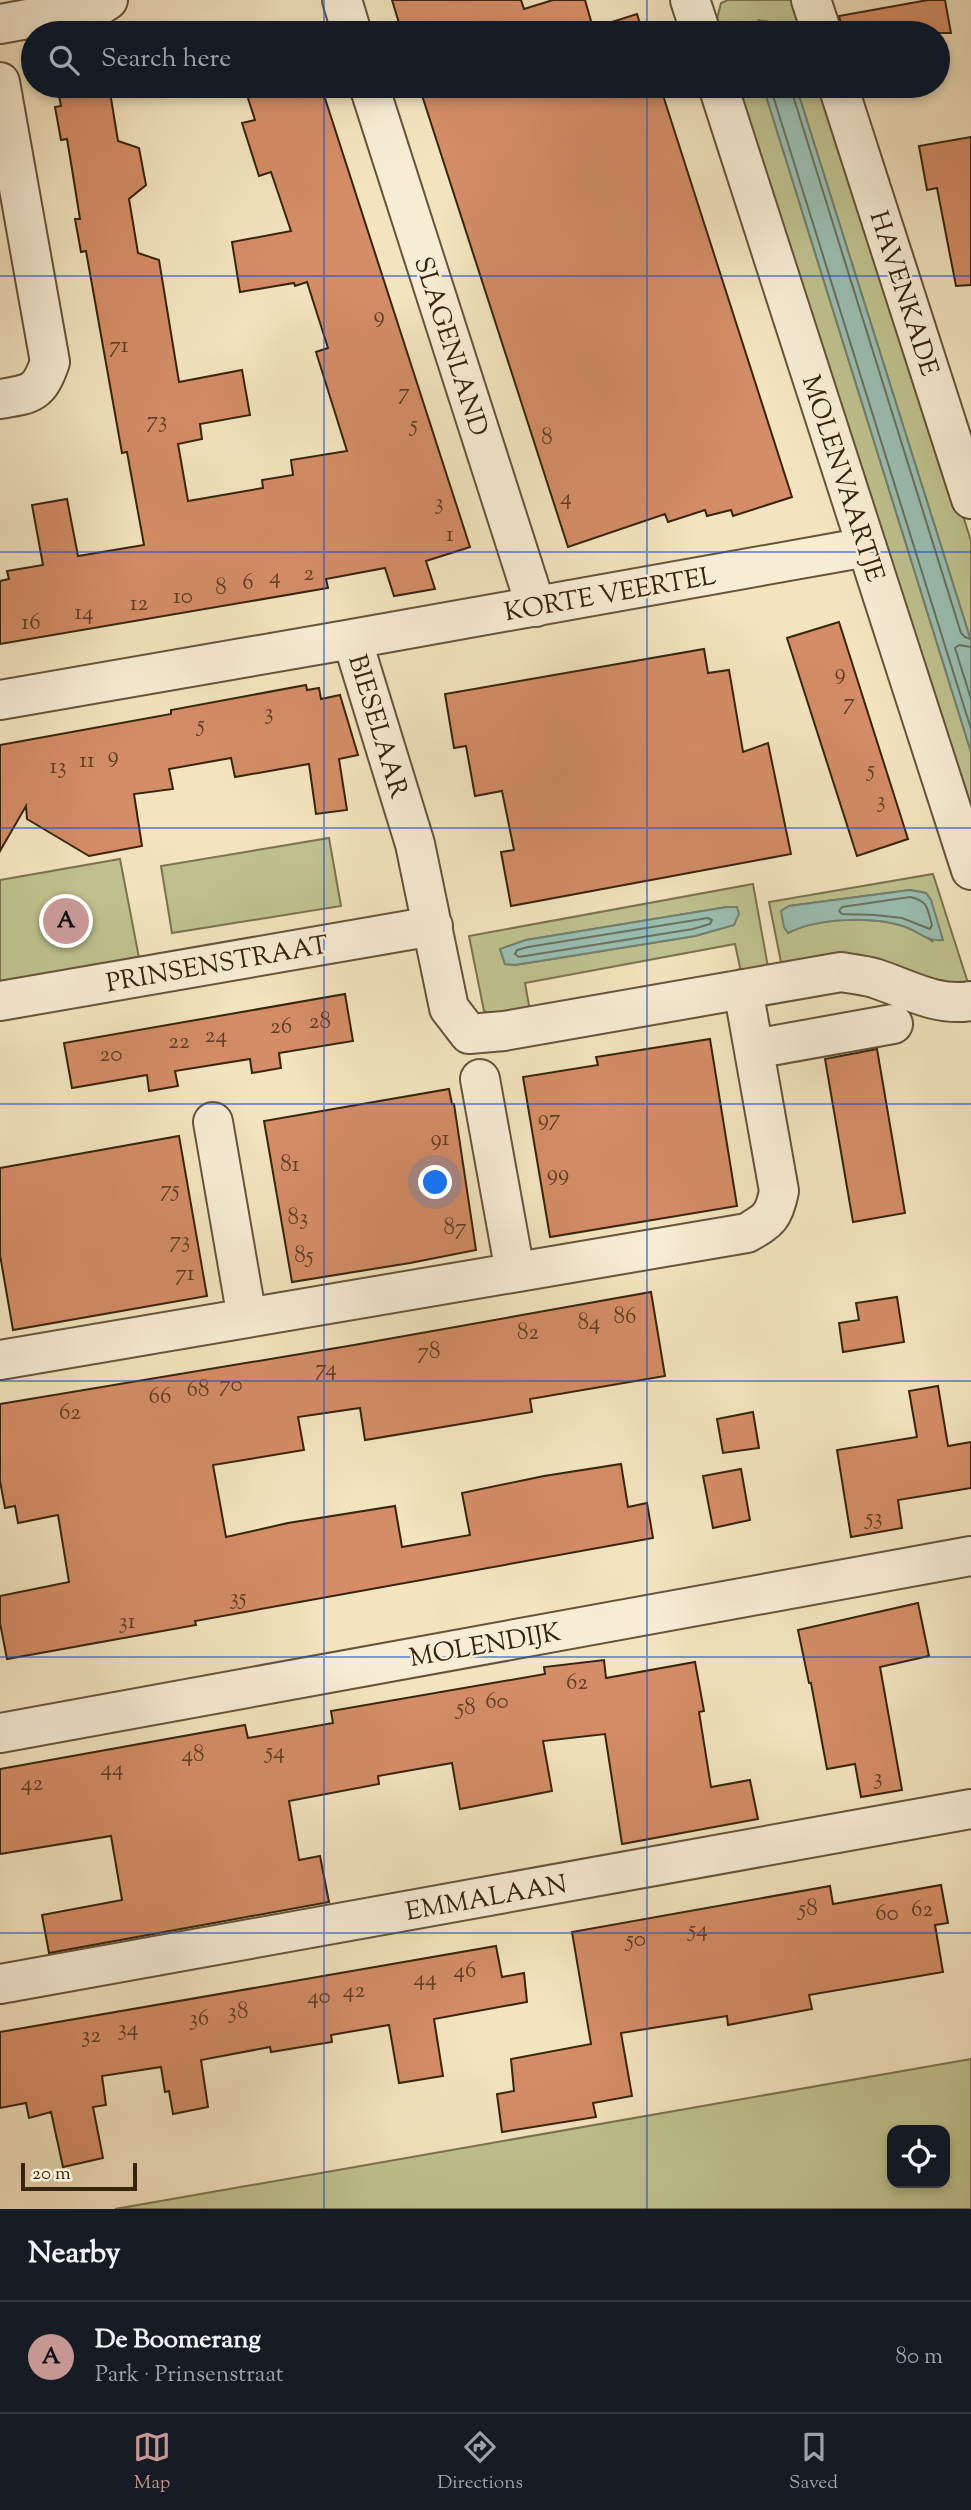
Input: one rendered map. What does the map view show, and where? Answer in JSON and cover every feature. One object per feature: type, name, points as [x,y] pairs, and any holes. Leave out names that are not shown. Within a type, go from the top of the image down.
[{"type":"street","points":[[0,24],[99,6],[108,0]]},
{"type":"street","points":[[342,0],[348,21]]},
{"type":"street","points":[[690,0],[697,21]]},
{"type":"street","points":[[811,0],[817,21]]},
{"type":"street","points":[[0,82],[50,362],[44,380],[29,394],[0,399]]},
{"type":"street","name":"SLAGENLAND","points":[[373,98],[536,607]]},
{"type":"street","name":"MOLENVAARTJE","points":[[722,98],[971,870]]},
{"type":"street","name":"HAVENKADE","points":[[842,98],[971,499]]},
{"type":"street","name":"KORTE VEERTEL","points":[[352,639],[867,547]]},
{"type":"street","name":"BIESELAAR","points":[[0,700],[352,639],[415,844],[449,1008],[469,1034],[504,1031],[743,989]]},
{"type":"street","name":"PRINSENSTRAAT","points":[[0,1001],[433,926]]},
{"type":"street","points":[[0,1360],[747,1233],[765,1222],[775,1211],[779,1191],[743,989],[841,972],[872,977],[937,1001],[971,1001]]},
{"type":"street","points":[[754,1049],[892,1024]]},
{"type":"street","points":[[480,1079],[515,1272]]},
{"type":"street","points":[[213,1122],[247,1318]]},
{"type":"street","name":"MOLENDIJK","points":[[0,1733],[971,1556]]},
{"type":"street","name":"EMMALAAN","points":[[0,1984],[971,1810]]},
{"type":"green space","points":[[728,0],[796,0],[804,21],[716,21],[721,3]]},
{"type":"green space","points":[[739,98],[767,98],[971,752],[971,815]]},
{"type":"green space","points":[[800,98],[830,98],[971,541],[971,641]]},
{"type":"green space","points":[[329,838],[341,906],[172,933],[161,866]]},
{"type":"green space","points":[[120,859],[140,963],[0,986],[0,880]]},
{"type":"green space","points":[[933,874],[968,983],[946,987],[857,955],[782,967],[769,902]],"holes":[[[910,890],[926,893],[932,941],[903,926],[861,920],[814,924],[788,933],[789,906]]]},
{"type":"green space","points":[[753,884],[768,967],[741,972],[735,944],[525,983],[530,1011],[493,1015],[484,1011],[469,936]],"holes":[[[737,907],[734,925],[695,936],[515,965],[505,964],[500,949],[526,940]]]},
{"type":"green space","points":[[971,2059],[971,2209],[115,2209]]},
{"type":"water","points":[[767,98],[800,98],[971,641],[971,752]]},
{"type":"water","points":[[910,890],[926,893],[931,900],[943,940],[927,938],[903,926],[876,921],[844,920],[813,924],[788,933],[784,927],[781,911],[789,906]]},
{"type":"water","points":[[737,907],[739,914],[734,925],[695,936],[515,965],[505,964],[500,949],[526,940]]},
{"type":"building","points":[[392,0],[521,0],[524,9],[553,0],[585,0],[591,21],[398,21]]},
{"type":"building","points":[[928,0],[945,0],[949,21],[840,21],[839,16]]},
{"type":"building","points":[[637,14],[639,21],[615,21]]},
{"type":"building","points":[[59,98],[111,98],[118,141],[139,148],[146,185],[129,199],[138,253],[159,260],[179,382],[242,370],[250,415],[200,424],[202,439],[178,444],[188,501],[263,488],[262,480],[293,475],[291,460],[347,451],[316,352],[328,348],[307,282],[295,286],[294,283],[240,292],[232,242],[291,231],[271,172],[259,176],[242,123],[255,120],[248,98],[325,98],[470,547],[426,561],[435,589],[394,596],[385,568],[326,579],[328,588],[0,644],[0,581],[9,579],[7,571],[43,565],[32,505],[67,499],[78,556],[144,545],[127,452],[122,453],[86,251],[81,252],[75,219],[80,219],[67,139],[61,140],[55,107],[61,106]]},
{"type":"building","points":[[423,98],[664,98],[792,497],[733,516],[731,510],[707,516],[705,510],[668,522],[665,514],[568,547]]},
{"type":"building","points":[[971,137],[971,285],[956,286],[937,188],[927,190],[919,146]]},
{"type":"building","points":[[839,622],[908,839],[857,856],[787,638]]},
{"type":"building","points":[[704,649],[708,673],[729,670],[743,752],[768,743],[791,854],[511,906],[501,852],[514,850],[502,791],[475,796],[466,746],[454,748],[445,694]]},
{"type":"building","points":[[306,685],[307,690],[319,688],[321,699],[340,695],[358,755],[339,759],[347,810],[316,814],[309,764],[235,777],[231,758],[169,769],[173,789],[134,794],[142,846],[89,856],[27,819],[26,806],[0,851],[0,745],[171,714],[171,710]]},
{"type":"building","points":[[345,994],[353,1041],[279,1053],[281,1068],[252,1073],[250,1059],[175,1071],[178,1086],[149,1091],[147,1075],[72,1088],[64,1043]]},
{"type":"building","points":[[710,1039],[737,1206],[550,1237],[523,1077],[598,1065],[596,1057]]},
{"type":"building","points":[[877,1049],[905,1213],[853,1222],[825,1059]]},
{"type":"building","points":[[449,1089],[454,1104],[476,1250],[292,1282],[264,1121]]},
{"type":"building","points":[[179,1136],[207,1296],[13,1330],[0,1255],[0,1168]]},
{"type":"building","points":[[651,1292],[665,1376],[530,1399],[532,1412],[365,1440],[360,1408],[298,1417],[304,1450],[213,1465],[226,1537],[288,1523],[395,1506],[402,1547],[470,1535],[462,1493],[621,1464],[628,1507],[647,1503],[653,1538],[195,1621],[196,1625],[7,1659],[0,1623],[0,1596],[69,1582],[58,1515],[18,1523],[15,1506],[5,1508],[0,1481],[0,1404]]},
{"type":"building","points":[[897,1297],[904,1342],[843,1352],[839,1323],[859,1320],[856,1303]]},
{"type":"building","points":[[938,1386],[948,1446],[971,1442],[971,1488],[898,1500],[902,1528],[851,1537],[837,1450],[917,1437],[909,1391]]},
{"type":"building","points":[[753,1412],[759,1448],[723,1453],[717,1419]]},
{"type":"building","points":[[741,1469],[750,1520],[713,1528],[703,1476]]},
{"type":"building","points":[[918,1603],[929,1656],[880,1667],[902,1790],[861,1797],[855,1764],[827,1769],[798,1630]]},
{"type":"building","points":[[604,1660],[606,1678],[695,1662],[704,1711],[699,1712],[711,1787],[750,1780],[758,1819],[622,1844],[605,1734],[543,1741],[552,1791],[460,1809],[452,1763],[378,1776],[379,1784],[289,1801],[299,1860],[320,1856],[329,1902],[49,1953],[42,1915],[122,1900],[111,1836],[0,1854],[0,1769],[245,1725],[248,1738],[333,1723],[331,1711],[545,1674],[544,1667]]},
{"type":"building","points":[[941,1885],[948,1923],[935,1925],[943,1972],[809,1995],[812,2009],[728,2025],[727,2016],[621,2033],[632,2096],[593,2103],[596,2117],[502,2132],[497,2094],[514,2091],[511,2059],[591,2044],[572,1932],[830,1886],[833,1904]]},
{"type":"building","points":[[496,1946],[502,1977],[524,1973],[527,2002],[434,2019],[443,2076],[399,2083],[389,2025],[331,2035],[332,2042],[271,2052],[270,2047],[201,2060],[208,2107],[173,2114],[169,2091],[165,2092],[161,2067],[102,2076],[106,2105],[93,2107],[103,2158],[63,2167],[51,2112],[29,2118],[26,2103],[0,2108],[0,2032]]},
{"type":"place","name":"De Boomerang","points":[[66,921]]}]
